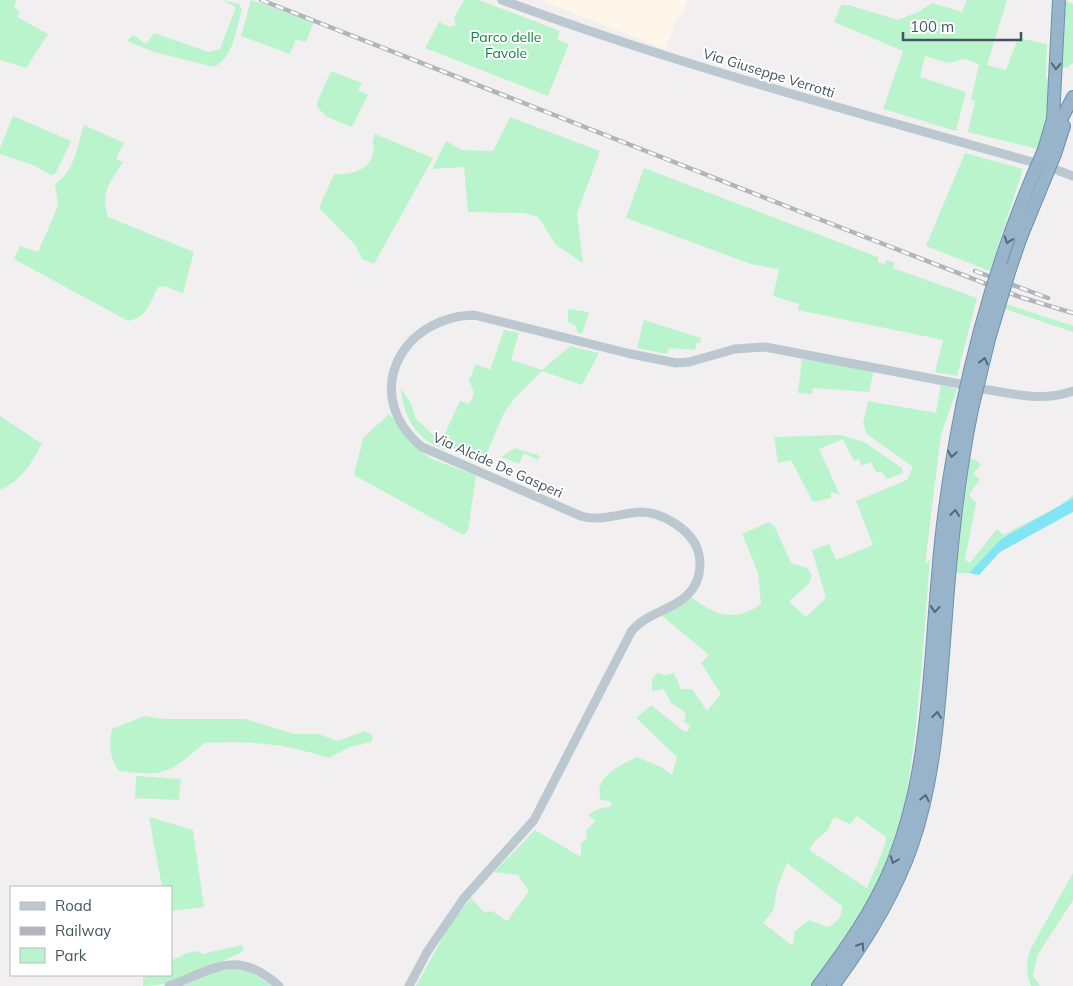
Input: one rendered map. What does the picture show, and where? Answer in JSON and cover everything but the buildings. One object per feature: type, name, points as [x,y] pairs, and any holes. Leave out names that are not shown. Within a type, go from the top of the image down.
[{"type":"highway","points":[[1060,0],[1062,122]]},
{"type":"highway","points":[[833,986],[875,924],[902,872],[920,820],[929,692],[945,561],[958,492],[967,408],[1010,269],[1050,152],[1073,97]]},
{"type":"highway","points":[[1050,152],[1062,122],[1073,104]]},
{"type":"highway","points":[[818,986],[853,937],[884,883],[907,822],[925,763]]},
{"type":"street","name":"Via Giuseppe Verrotti","points":[[502,0],[579,29],[652,52],[857,113],[1032,162]]},
{"type":"street","points":[[1054,169],[1073,176]]},
{"type":"street","name":"Via Alcide De Gasperi","points":[[408,986],[427,952],[458,907],[478,881],[534,820],[631,632],[644,620],[688,594],[697,580],[700,565],[698,551],[688,534],[659,517],[644,512],[598,519],[580,516],[422,447],[404,429],[391,399],[392,374],[399,358],[410,343],[438,321],[455,316],[474,315],[631,354],[676,363],[689,362],[735,349],[766,347],[960,384]]},
{"type":"street","points":[[983,389],[1033,398],[1050,397],[1073,391]]},
{"type":"street","points":[[169,986],[226,965],[239,964],[259,970],[279,986]]},
{"type":"shaded area","points":[[540,0],[688,0],[681,18],[678,17],[665,49]]},
{"type":"green space","points":[[0,0],[17,0],[14,7],[20,12],[17,17],[48,34],[26,68],[0,60]]},
{"type":"green space","points":[[222,0],[239,4],[242,9],[230,50],[226,57],[214,67],[154,52],[127,41],[133,35],[146,44],[154,33],[209,52],[220,49],[236,7]]},
{"type":"green space","points":[[251,0],[314,22],[306,42],[296,39],[290,54],[241,36]]},
{"type":"green space","name":"Parco delle Favole","points":[[464,0],[479,0],[560,31],[557,40],[569,44],[548,96],[425,48],[439,22],[450,27],[456,25],[454,18]]},
{"type":"green space","points":[[967,0],[1007,0],[987,65],[1006,70],[1018,38],[1047,44],[1046,77],[1051,83],[1049,115],[1038,149],[968,132],[975,101],[971,100],[979,64],[965,59],[949,63],[925,56],[920,77],[966,92],[956,131],[883,109],[903,51],[834,22],[841,5],[849,5],[898,20],[918,12],[932,3],[962,12]]},
{"type":"green space","points":[[1064,0],[1073,4],[1073,63],[1068,67],[1060,69]]},
{"type":"green space","points":[[331,71],[362,83],[358,90],[368,95],[352,127],[327,117],[317,107]]},
{"type":"green space","points":[[13,116],[71,141],[56,173],[51,175],[33,165],[0,154],[0,148]]},
{"type":"green space","points":[[510,117],[600,151],[577,214],[583,263],[556,245],[538,217],[524,213],[468,212],[464,167],[432,169],[446,141],[462,150],[493,151]]},
{"type":"green space","points":[[84,125],[124,143],[116,159],[123,162],[110,182],[106,194],[105,200],[108,217],[194,252],[183,293],[164,286],[158,287],[144,313],[140,317],[128,321],[14,259],[20,246],[38,252],[58,206],[55,184],[62,179],[71,165]]},
{"type":"green space","points":[[375,134],[433,158],[374,264],[362,259],[356,246],[319,208],[334,174],[352,173],[368,164],[373,153]]},
{"type":"green space","points":[[965,153],[1023,169],[990,271],[926,246]]},
{"type":"green space","points":[[644,168],[878,257],[878,262],[884,264],[887,260],[895,263],[893,268],[977,298],[957,376],[935,372],[943,340],[798,310],[799,304],[773,296],[779,269],[751,264],[626,218]]},
{"type":"green space","points":[[1006,304],[1073,326],[1073,332],[1005,309]]},
{"type":"green space","points":[[568,309],[589,312],[582,334],[577,332],[576,326],[568,322]]},
{"type":"green space","points":[[644,320],[701,338],[700,344],[697,342],[695,350],[669,348],[667,354],[637,348]]},
{"type":"green space","points":[[504,330],[519,333],[511,360],[542,370],[570,346],[599,353],[582,385],[542,371],[514,399],[504,413],[482,464],[461,451],[458,452],[449,447],[446,450],[427,441],[413,427],[408,418],[402,399],[401,388],[412,406],[416,419],[441,442],[460,401],[469,404],[474,393],[469,380],[476,364],[490,370]]},
{"type":"green space","points":[[802,359],[874,370],[869,392],[813,388],[812,394],[798,393]]},
{"type":"green space","points":[[941,385],[957,389],[941,435],[925,564],[930,560],[917,713],[903,813],[888,862],[879,881],[859,917],[811,986],[416,986],[448,928],[471,898],[485,913],[492,911],[507,921],[529,891],[518,875],[494,872],[535,830],[581,857],[581,843],[587,839],[586,830],[596,821],[588,815],[598,809],[612,806],[610,801],[601,800],[599,792],[604,778],[616,768],[637,757],[661,767],[672,775],[677,757],[636,718],[651,705],[682,730],[687,732],[690,725],[684,722],[686,713],[671,703],[664,689],[652,691],[652,679],[657,673],[665,675],[674,673],[681,689],[692,689],[707,711],[721,694],[701,663],[709,655],[661,615],[691,597],[717,612],[734,615],[752,610],[761,604],[758,573],[742,534],[769,522],[775,527],[791,563],[807,568],[812,575],[809,583],[789,602],[806,617],[826,598],[812,550],[829,544],[836,560],[873,545],[856,501],[907,480],[913,467],[867,434],[863,424],[868,401],[936,413]],"holes":[[[857,816],[886,837],[885,845],[867,888],[809,850],[816,840],[827,831],[834,817],[850,824]],[[787,863],[842,906],[840,917],[831,925],[827,927],[809,920],[794,932],[793,946],[763,923],[774,909],[777,888]]]},
{"type":"green space","points":[[389,414],[424,454],[434,460],[476,475],[468,531],[463,535],[354,475],[363,438]]},
{"type":"green space","points":[[0,416],[42,444],[30,465],[20,476],[0,490]]},
{"type":"green space","points":[[841,435],[864,442],[902,468],[903,473],[887,479],[882,472],[876,472],[871,462],[862,466],[859,459],[854,461],[843,439],[819,449],[840,495],[831,492],[831,498],[813,502],[791,460],[778,463],[774,437]]},
{"type":"green space","points":[[515,448],[540,456],[538,460],[524,453],[519,464],[501,457]]},
{"type":"green space","points":[[970,459],[976,460],[981,465],[973,474],[980,479],[969,495],[976,503],[965,560],[970,563],[997,529],[1003,535],[1058,506],[1001,539],[969,573],[955,573]]},
{"type":"green space","points":[[1073,495],[1073,498],[1059,506]]},
{"type":"green space","points":[[145,716],[164,719],[245,719],[295,734],[319,734],[337,741],[365,731],[371,734],[373,739],[371,742],[350,747],[329,758],[296,749],[267,744],[238,742],[204,743],[174,767],[157,773],[119,771],[113,761],[111,751],[112,729]]},
{"type":"green space","points":[[136,776],[181,779],[179,800],[135,798]]},
{"type":"green space","points":[[149,817],[193,830],[204,907],[172,911],[172,886],[162,886]]},
{"type":"green space","points":[[1073,873],[1073,900],[1037,956],[1033,976],[1040,986],[1031,986],[1027,968],[1030,950]]},
{"type":"green space","points":[[242,945],[244,951],[182,979],[143,986],[143,978],[147,976],[172,976],[172,960],[187,953],[199,951],[202,954]]},
{"type":"green space","points":[[236,969],[249,971],[273,986],[182,986],[215,972]]},
{"type":"water","points":[[1073,498],[1073,512],[1000,552],[979,575],[969,573],[1001,539]]},
{"type":"railway","points":[[261,0],[1020,297],[1073,313]]},
{"type":"railway","points":[[975,271],[1048,298]]}]
